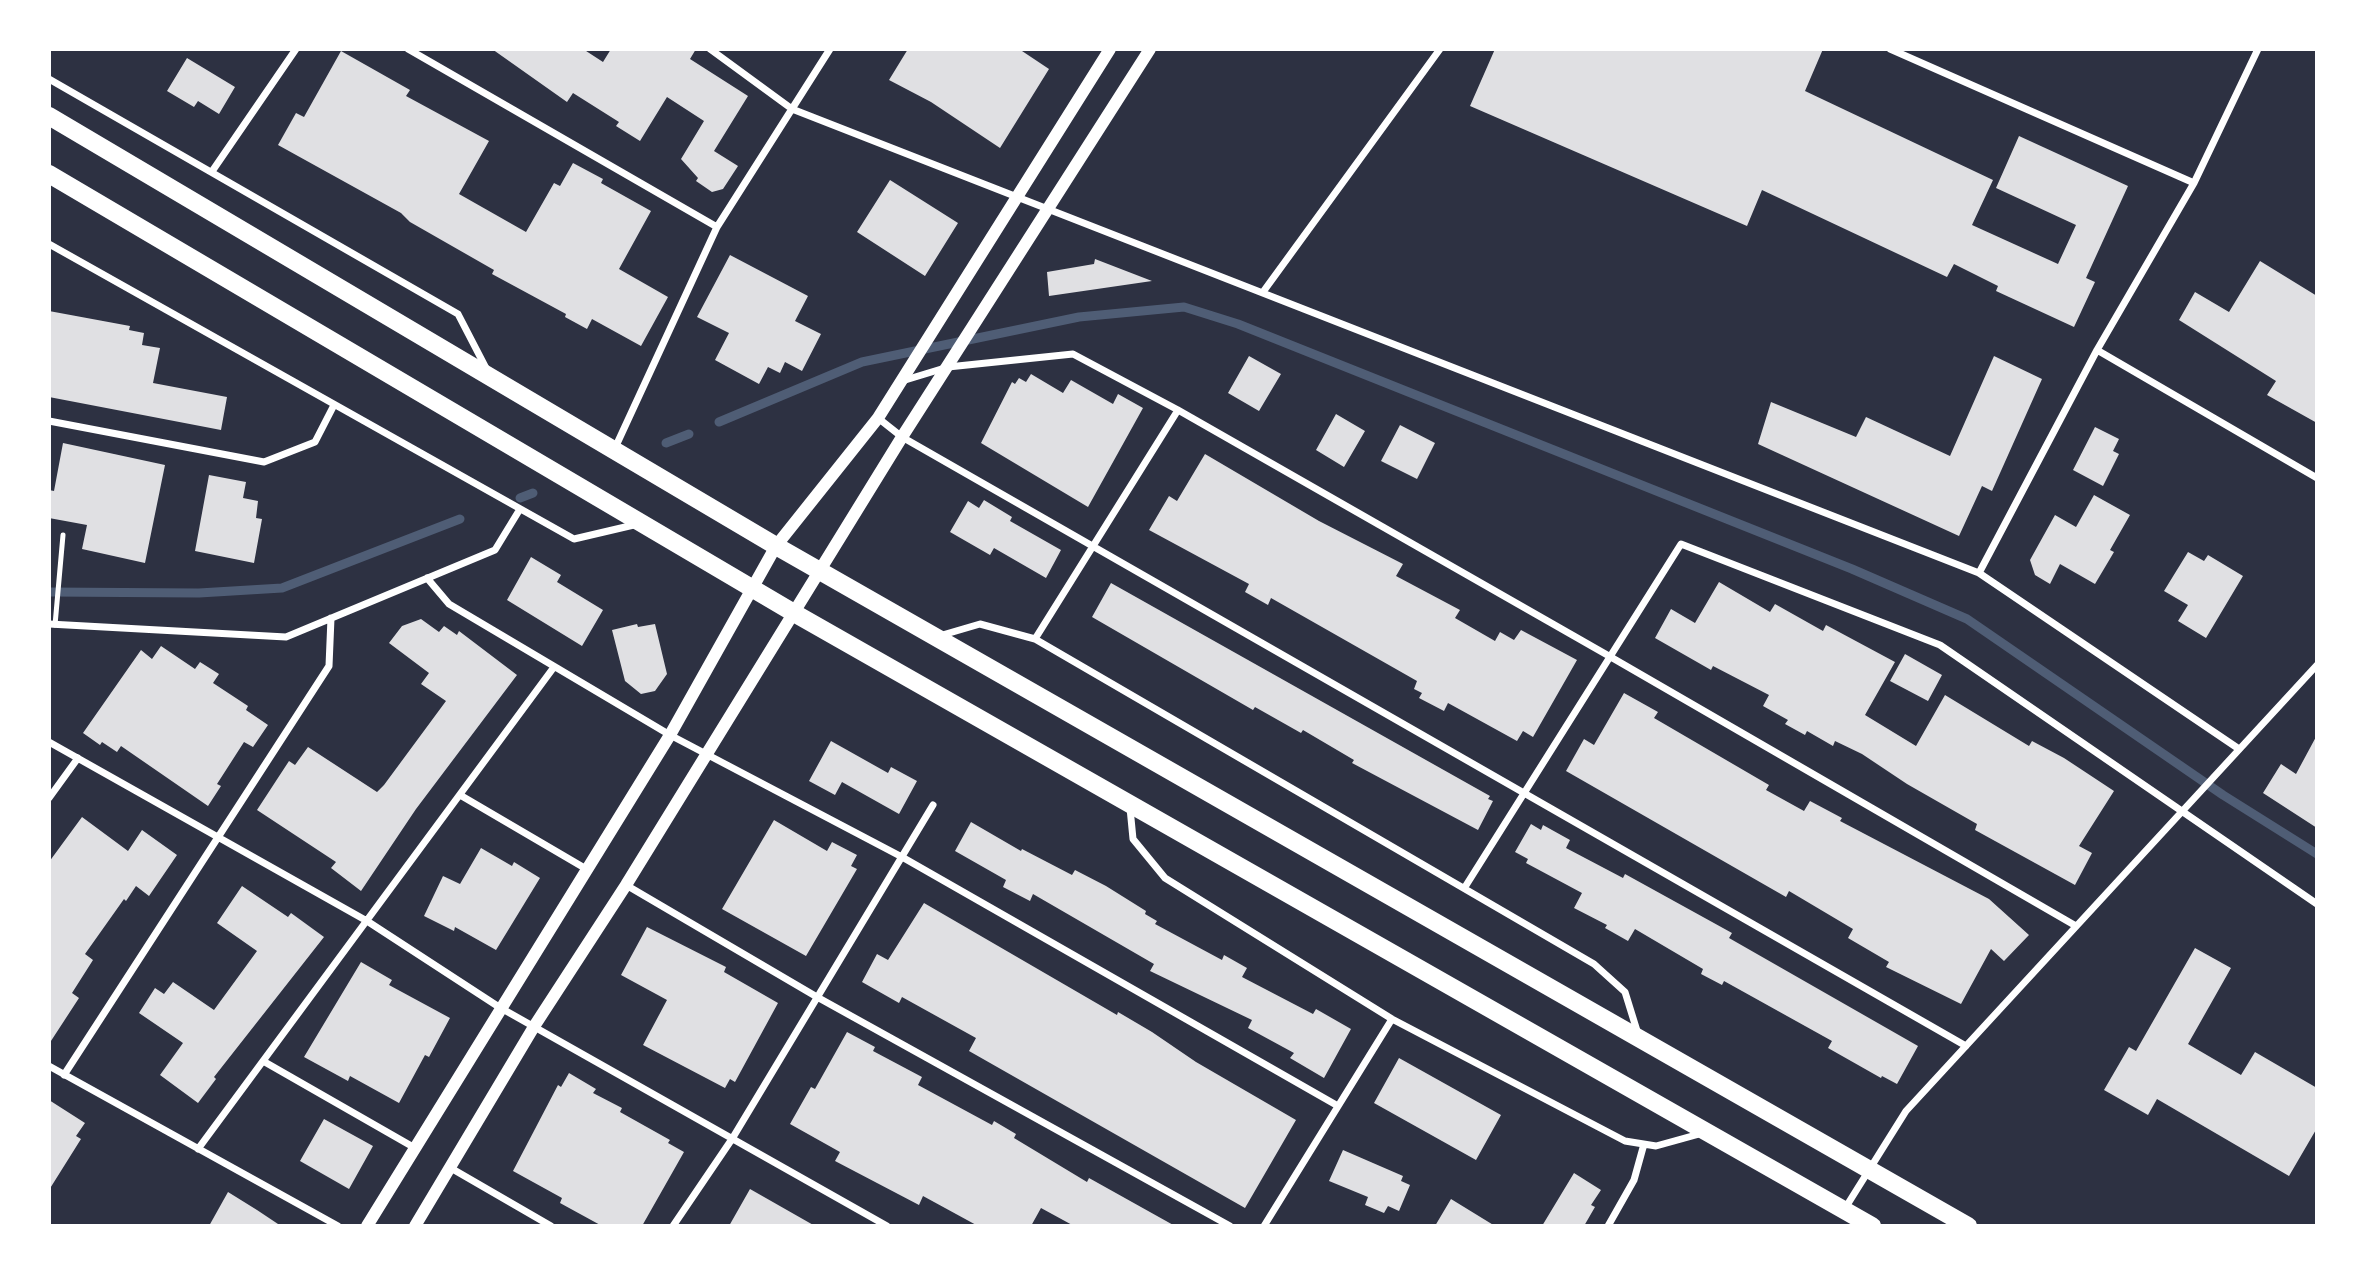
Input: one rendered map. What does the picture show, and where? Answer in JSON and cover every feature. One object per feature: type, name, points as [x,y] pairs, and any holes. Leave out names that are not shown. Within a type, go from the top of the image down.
[{"type":"main road","points":[[49,116],[819,571],[1968,1226]]},
{"type":"main road","points":[[49,174],[794,613],[1872,1226]]},
{"type":"street","points":[[213,170],[296,49]]},
{"type":"street","points":[[408,49],[717,227]]},
{"type":"street","points":[[710,49],[792,109],[1018,195],[1979,573],[2239,749]]},
{"type":"street","points":[[614,450],[717,227],[830,49]]},
{"type":"street","points":[[367,1226],[499,1007],[588,870],[670,735],[751,586],[776,546],[878,418],[1110,49]]},
{"type":"street","points":[[415,1226],[535,1025],[626,885],[902,437],[1150,49]]},
{"type":"street","points":[[1263,292],[1440,49]]},
{"type":"street","points":[[1890,49],[2194,183]]},
{"type":"street","points":[[1979,573],[2097,350],[2194,183],[2258,49]]},
{"type":"street","points":[[49,79],[213,170],[458,314],[491,378]]},
{"type":"street","points":[[49,244],[574,539],[642,523]]},
{"type":"street","points":[[2097,350],[2317,478]]},
{"type":"street","points":[[905,376],[951,362],[1073,354],[1178,410],[2076,926]]},
{"type":"street","points":[[49,421],[264,462],[314,442],[334,405]]},
{"type":"street","points":[[1035,639],[1095,548],[1178,410]]},
{"type":"street","points":[[878,418],[902,437],[1966,1046]]},
{"type":"street","points":[[52,624],[286,637],[495,550],[520,509]]},
{"type":"street","points":[[1465,887],[1681,544],[1940,645],[2317,904]]},
{"type":"street","points":[[427,578],[449,604],[670,735],[902,857],[1338,1106]]},
{"type":"street","points":[[64,1075],[329,666],[331,618]]},
{"type":"street","points":[[935,637],[980,624],[1035,639],[1594,964],[1625,992],[1640,1039]]},
{"type":"street","points":[[198,1149],[554,667]]},
{"type":"street","points":[[1844,1210],[1906,1111],[2316,667]]},
{"type":"street","points":[[49,742],[367,921],[499,1007],[887,1226]]},
{"type":"street","points":[[49,798],[78,758]]},
{"type":"street","points":[[460,795],[588,870]]},
{"type":"street","points":[[1130,804],[1133,839],[1165,878],[1392,1019],[1625,1141],[1656,1146],[1707,1132]]},
{"type":"street","points":[[673,1226],[732,1139],[933,805]]},
{"type":"street","points":[[626,885],[817,997],[1230,1226]]},
{"type":"street","points":[[1264,1226],[1392,1019]]},
{"type":"street","points":[[264,1061],[415,1148]]},
{"type":"street","points":[[49,1066],[338,1226]]},
{"type":"street","points":[[1608,1226],[1634,1180],[1644,1144]]},
{"type":"street","points":[[449,1167],[551,1226]]},
{"type":"lane","points":[[52,624],[62,535]]},
{"type":"building","points":[[492,49],[583,49],[603,62],[611,49],[696,49],[690,59],[748,96],[714,151],[738,166],[723,189],[712,192],[696,181],[698,178],[681,159],[704,121],[667,97],[640,141],[616,126],[619,122],[573,93],[567,102]]},
{"type":"building","points":[[908,49],[1019,49],[1049,69],[1000,148],[931,102],[889,80]]},
{"type":"building","points":[[1495,49],[1823,49],[1805,91],[1993,180],[1972,225],[2058,264],[2076,225],[1996,188],[2019,136],[2128,186],[2086,278],[2095,282],[2074,327],[1996,291],[1998,286],[1954,264],[1947,277],[1762,190],[1747,226],[1470,106]]},
{"type":"building","points":[[341,51],[410,90],[406,96],[489,141],[459,194],[526,232],[554,183],[560,186],[573,163],[603,179],[601,183],[651,211],[619,269],[668,297],[641,346],[592,319],[587,329],[565,317],[566,314],[492,274],[494,270],[410,222],[401,213],[278,145],[296,113],[304,117]]},
{"type":"building","points":[[187,58],[235,87],[219,114],[198,101],[194,107],[167,91]]},
{"type":"building","points":[[890,180],[958,223],[925,276],[857,232]]},
{"type":"building","points":[[730,255],[808,296],[795,321],[821,334],[802,371],[785,362],[780,373],[768,367],[759,384],[715,360],[729,333],[697,317]]},
{"type":"building","points":[[1095,259],[1152,281],[1049,296],[1047,272],[1094,264]]},
{"type":"building","points":[[2260,261],[2317,296],[2317,423],[2267,395],[2276,381],[2179,320],[2195,292],[2229,312]]},
{"type":"building","points":[[49,311],[130,326],[129,330],[144,333],[142,345],[160,348],[153,383],[227,397],[221,430],[49,397]]},
{"type":"building","points":[[1249,356],[1281,374],[1259,411],[1228,393]]},
{"type":"building","points":[[1994,356],[2042,379],[1992,491],[1982,486],[1959,536],[1758,444],[1771,402],[1856,437],[1866,417],[1950,456]]},
{"type":"building","points":[[1031,374],[1063,393],[1071,380],[1113,404],[1118,394],[1143,408],[1088,507],[981,443],[1012,382],[1015,384],[1019,378],[1026,382]]},
{"type":"building","points":[[1336,414],[1365,431],[1344,467],[1316,450]]},
{"type":"building","points":[[1400,425],[1435,443],[1417,479],[1381,461]]},
{"type":"building","points":[[2095,427],[2119,439],[2113,451],[2119,454],[2103,486],[2073,470]]},
{"type":"building","points":[[63,443],[165,465],[145,563],[82,549],[87,525],[49,518],[49,490],[54,491]]},
{"type":"building","points":[[1205,454],[1319,521],[1403,564],[1396,576],[1460,610],[1455,618],[1495,641],[1500,632],[1514,640],[1521,630],[1577,660],[1533,737],[1523,731],[1517,741],[1448,703],[1444,711],[1419,698],[1422,693],[1414,689],[1417,681],[1271,598],[1268,605],[1245,592],[1249,584],[1149,530],[1169,496],[1177,501]]},
{"type":"building","points":[[209,475],[246,482],[243,498],[258,501],[256,518],[262,519],[254,563],[195,551]]},
{"type":"building","points":[[2094,495],[2130,515],[2110,550],[2114,552],[2095,584],[2060,564],[2050,584],[2035,575],[2030,560],[2055,515],[2076,527]]},
{"type":"building","points":[[984,500],[1012,517],[1010,521],[1061,550],[1046,578],[994,548],[990,555],[950,532],[968,501],[979,508]]},
{"type":"building","points":[[2188,552],[2204,561],[2208,555],[2243,576],[2206,638],[2178,621],[2188,605],[2164,591]]},
{"type":"building","points":[[531,557],[561,575],[557,582],[603,610],[582,646],[507,600]]},
{"type":"building","points":[[1719,582],[1770,612],[1775,604],[1823,631],[1826,625],[1895,662],[1865,715],[1916,746],[1945,695],[2029,746],[2032,741],[2064,758],[2114,791],[2079,846],[2092,853],[2075,885],[1975,830],[1977,824],[1907,784],[1862,754],[1835,741],[1833,746],[1807,731],[1805,735],[1785,724],[1788,720],[1763,706],[1769,695],[1713,666],[1711,670],[1655,638],[1671,609],[1695,623]]},
{"type":"building","points":[[1111,583],[1490,796],[1488,799],[1493,801],[1478,830],[1352,763],[1354,760],[1303,730],[1301,733],[1255,707],[1253,710],[1092,617]]},
{"type":"building","points":[[421,619],[439,632],[444,626],[457,635],[459,631],[517,675],[416,809],[361,891],[331,868],[336,862],[257,810],[289,761],[295,765],[308,747],[377,792],[384,785],[446,701],[421,684],[429,673],[389,643],[402,626]]},
{"type":"building","points":[[637,624],[638,627],[655,624],[667,674],[655,691],[641,694],[625,681],[612,630]]},
{"type":"building","points":[[161,646],[195,669],[200,662],[219,674],[213,683],[248,706],[246,710],[268,725],[253,747],[244,742],[217,784],[221,786],[208,806],[121,746],[117,752],[102,742],[100,745],[83,733],[141,650],[152,659]]},
{"type":"building","points":[[1905,654],[1942,675],[1928,701],[1890,681]]},
{"type":"building","points":[[1624,693],[1658,712],[1654,718],[1769,785],[1766,790],[1804,811],[1810,801],[1842,818],[1840,821],[1989,899],[2029,935],[2004,961],[1991,949],[1961,1004],[1886,967],[1889,962],[1848,938],[1853,929],[1789,891],[1786,897],[1566,771],[1584,739],[1594,745]]},
{"type":"building","points":[[2317,735],[2317,828],[2263,793],[2281,764],[2296,774]]},
{"type":"building","points":[[831,741],[888,773],[891,767],[917,781],[899,814],[842,782],[835,795],[809,781]]},
{"type":"building","points":[[82,817],[128,851],[142,830],[177,855],[149,896],[136,886],[85,954],[93,960],[72,993],[79,998],[49,1044],[49,862]]},
{"type":"building","points":[[774,820],[827,851],[832,842],[857,855],[851,866],[857,869],[806,956],[722,909]]},
{"type":"building","points":[[971,822],[1021,851],[1022,849],[1072,875],[1075,870],[1106,886],[1146,911],[1145,914],[1157,921],[1155,924],[1222,960],[1224,955],[1247,968],[1242,977],[1313,1014],[1316,1009],[1351,1029],[1324,1078],[1290,1058],[1294,1053],[1248,1028],[1252,1020],[1150,971],[1154,964],[1033,894],[1030,901],[1003,887],[1006,880],[955,851]]},
{"type":"building","points":[[1531,824],[1541,830],[1543,825],[1570,840],[1566,848],[1623,878],[1625,874],[1732,933],[1729,938],[1918,1046],[1897,1084],[1828,1048],[1832,1041],[1724,981],[1722,985],[1701,974],[1703,969],[1635,929],[1628,941],[1605,928],[1607,925],[1574,908],[1582,893],[1526,863],[1528,859],[1515,852]]},
{"type":"building","points":[[481,848],[512,866],[514,862],[540,878],[496,950],[455,927],[454,931],[424,916],[443,876],[460,884]]},
{"type":"building","points":[[242,886],[288,917],[291,913],[324,937],[214,1077],[216,1079],[198,1103],[160,1075],[183,1043],[139,1013],[155,988],[164,994],[173,982],[214,1010],[257,951],[217,923]]},
{"type":"building","points":[[924,903],[1117,1015],[1118,1012],[1196,1062],[1296,1120],[1245,1208],[969,1051],[976,1038],[902,997],[899,1003],[862,982],[877,954],[888,960]]},
{"type":"building","points":[[647,927],[726,967],[724,972],[778,1003],[735,1082],[730,1079],[725,1088],[643,1045],[667,1000],[621,975]]},
{"type":"building","points":[[2195,948],[2231,968],[2188,1044],[2241,1075],[2255,1052],[2317,1088],[2317,1128],[2289,1176],[2157,1099],[2148,1115],[2104,1090],[2129,1047],[2136,1051]]},
{"type":"building","points":[[361,962],[392,980],[389,985],[450,1018],[429,1057],[425,1055],[399,1103],[350,1076],[348,1081],[304,1057]]},
{"type":"building","points":[[847,1032],[875,1047],[873,1051],[922,1077],[918,1085],[992,1125],[994,1121],[1016,1134],[1014,1138],[1087,1182],[1089,1178],[1175,1226],[1074,1226],[1041,1208],[1031,1226],[978,1226],[923,1196],[919,1205],[835,1161],[840,1152],[790,1124],[811,1087],[815,1089]]},
{"type":"building","points":[[1399,1058],[1501,1115],[1476,1160],[1374,1103]]},
{"type":"building","points":[[569,1073],[596,1089],[593,1093],[622,1108],[620,1112],[670,1140],[668,1143],[684,1152],[642,1226],[602,1226],[560,1203],[562,1198],[513,1171],[558,1085],[561,1087]]},
{"type":"building","points":[[49,1100],[85,1123],[76,1136],[81,1139],[49,1190]]},
{"type":"building","points":[[324,1119],[373,1146],[349,1189],[300,1161]]},
{"type":"building","points":[[1343,1150],[1403,1176],[1401,1181],[1410,1185],[1399,1211],[1388,1206],[1384,1213],[1365,1205],[1368,1197],[1329,1181]]},
{"type":"building","points":[[1574,1173],[1601,1190],[1591,1205],[1595,1207],[1584,1226],[1542,1226]]},
{"type":"building","points":[[750,1189],[815,1226],[729,1226]]},
{"type":"building","points":[[228,1192],[257,1210],[281,1226],[209,1226]]},
{"type":"building","points":[[1451,1199],[1495,1226],[1435,1226]]},
{"type":"waterway","points":[[719,422],[862,362],[1079,317],[1184,307],[1238,324],[1852,569],[1967,619],[2223,795],[2317,854]]},
{"type":"waterway","points":[[666,443],[689,434]]},
{"type":"waterway","points":[[520,498],[533,493]]},
{"type":"waterway","points":[[49,592],[199,593],[282,588],[460,519]]}]
